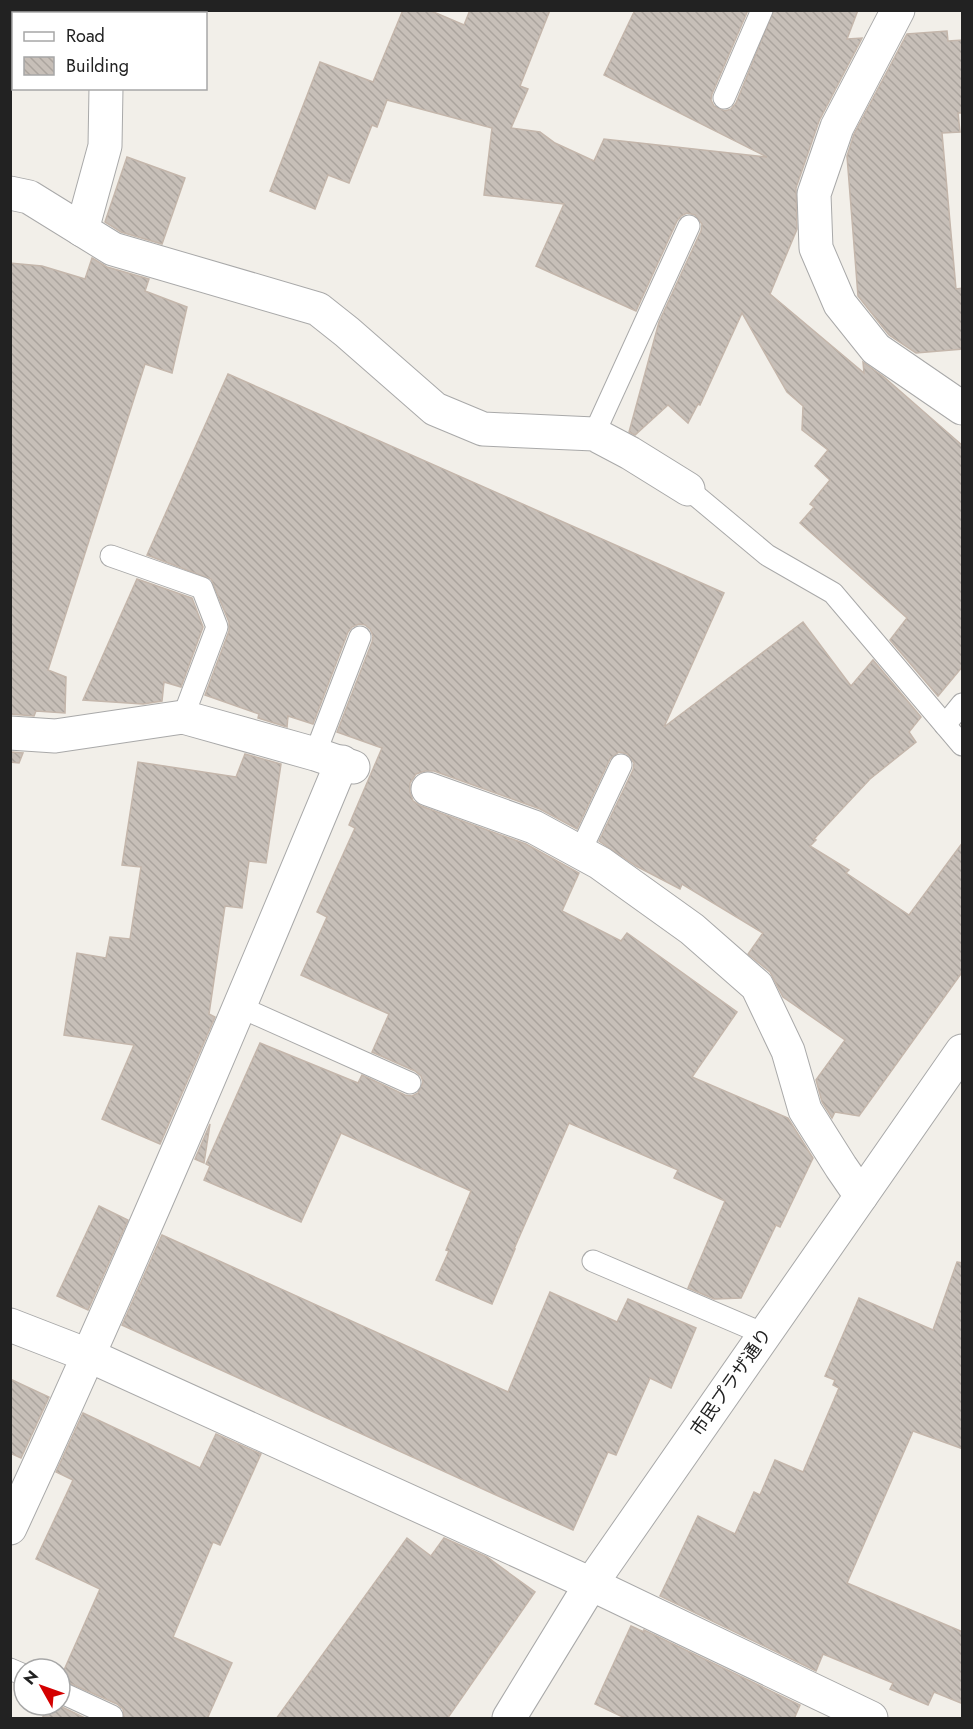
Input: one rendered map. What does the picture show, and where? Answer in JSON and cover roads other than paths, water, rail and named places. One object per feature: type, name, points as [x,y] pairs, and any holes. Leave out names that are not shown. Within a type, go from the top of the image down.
[{"type":"street","points":[[898,10],[837,127],[814,194],[816,248],[840,304],[876,349],[963,408]]},
{"type":"street","points":[[82,230],[105,146],[106,90]]},
{"type":"street","points":[[10,193],[29,197],[113,249],[318,309],[435,409],[483,429],[594,434],[688,489]]},
{"type":"street","points":[[10,733],[54,736],[183,717],[336,761],[240,1007],[90,1356],[10,1528]]},
{"type":"street","points":[[428,789],[534,827],[600,863],[692,930],[757,986],[788,1051],[805,1110],[861,1196]]},
{"type":"street","name":"市民プラザ通り","points":[[509,1719],[591,1584],[963,1051]]},
{"type":"street","points":[[10,1325],[90,1356],[591,1584],[872,1719]]},
{"type":"lane","points":[[724,98],[762,10]]},
{"type":"lane","points":[[594,434],[689,226]]},
{"type":"lane","points":[[688,489],[767,555],[833,593],[963,745]]},
{"type":"lane","points":[[111,556],[202,588],[217,627],[183,717]]},
{"type":"lane","points":[[336,761],[360,637]]},
{"type":"lane","points":[[945,725],[963,704]]},
{"type":"lane","points":[[580,852],[621,765]]},
{"type":"lane","points":[[240,1007],[410,1083]]},
{"type":"lane","points":[[593,1261],[764,1335]]},
{"type":"lane","points":[[72,1698],[112,1716]]}]
